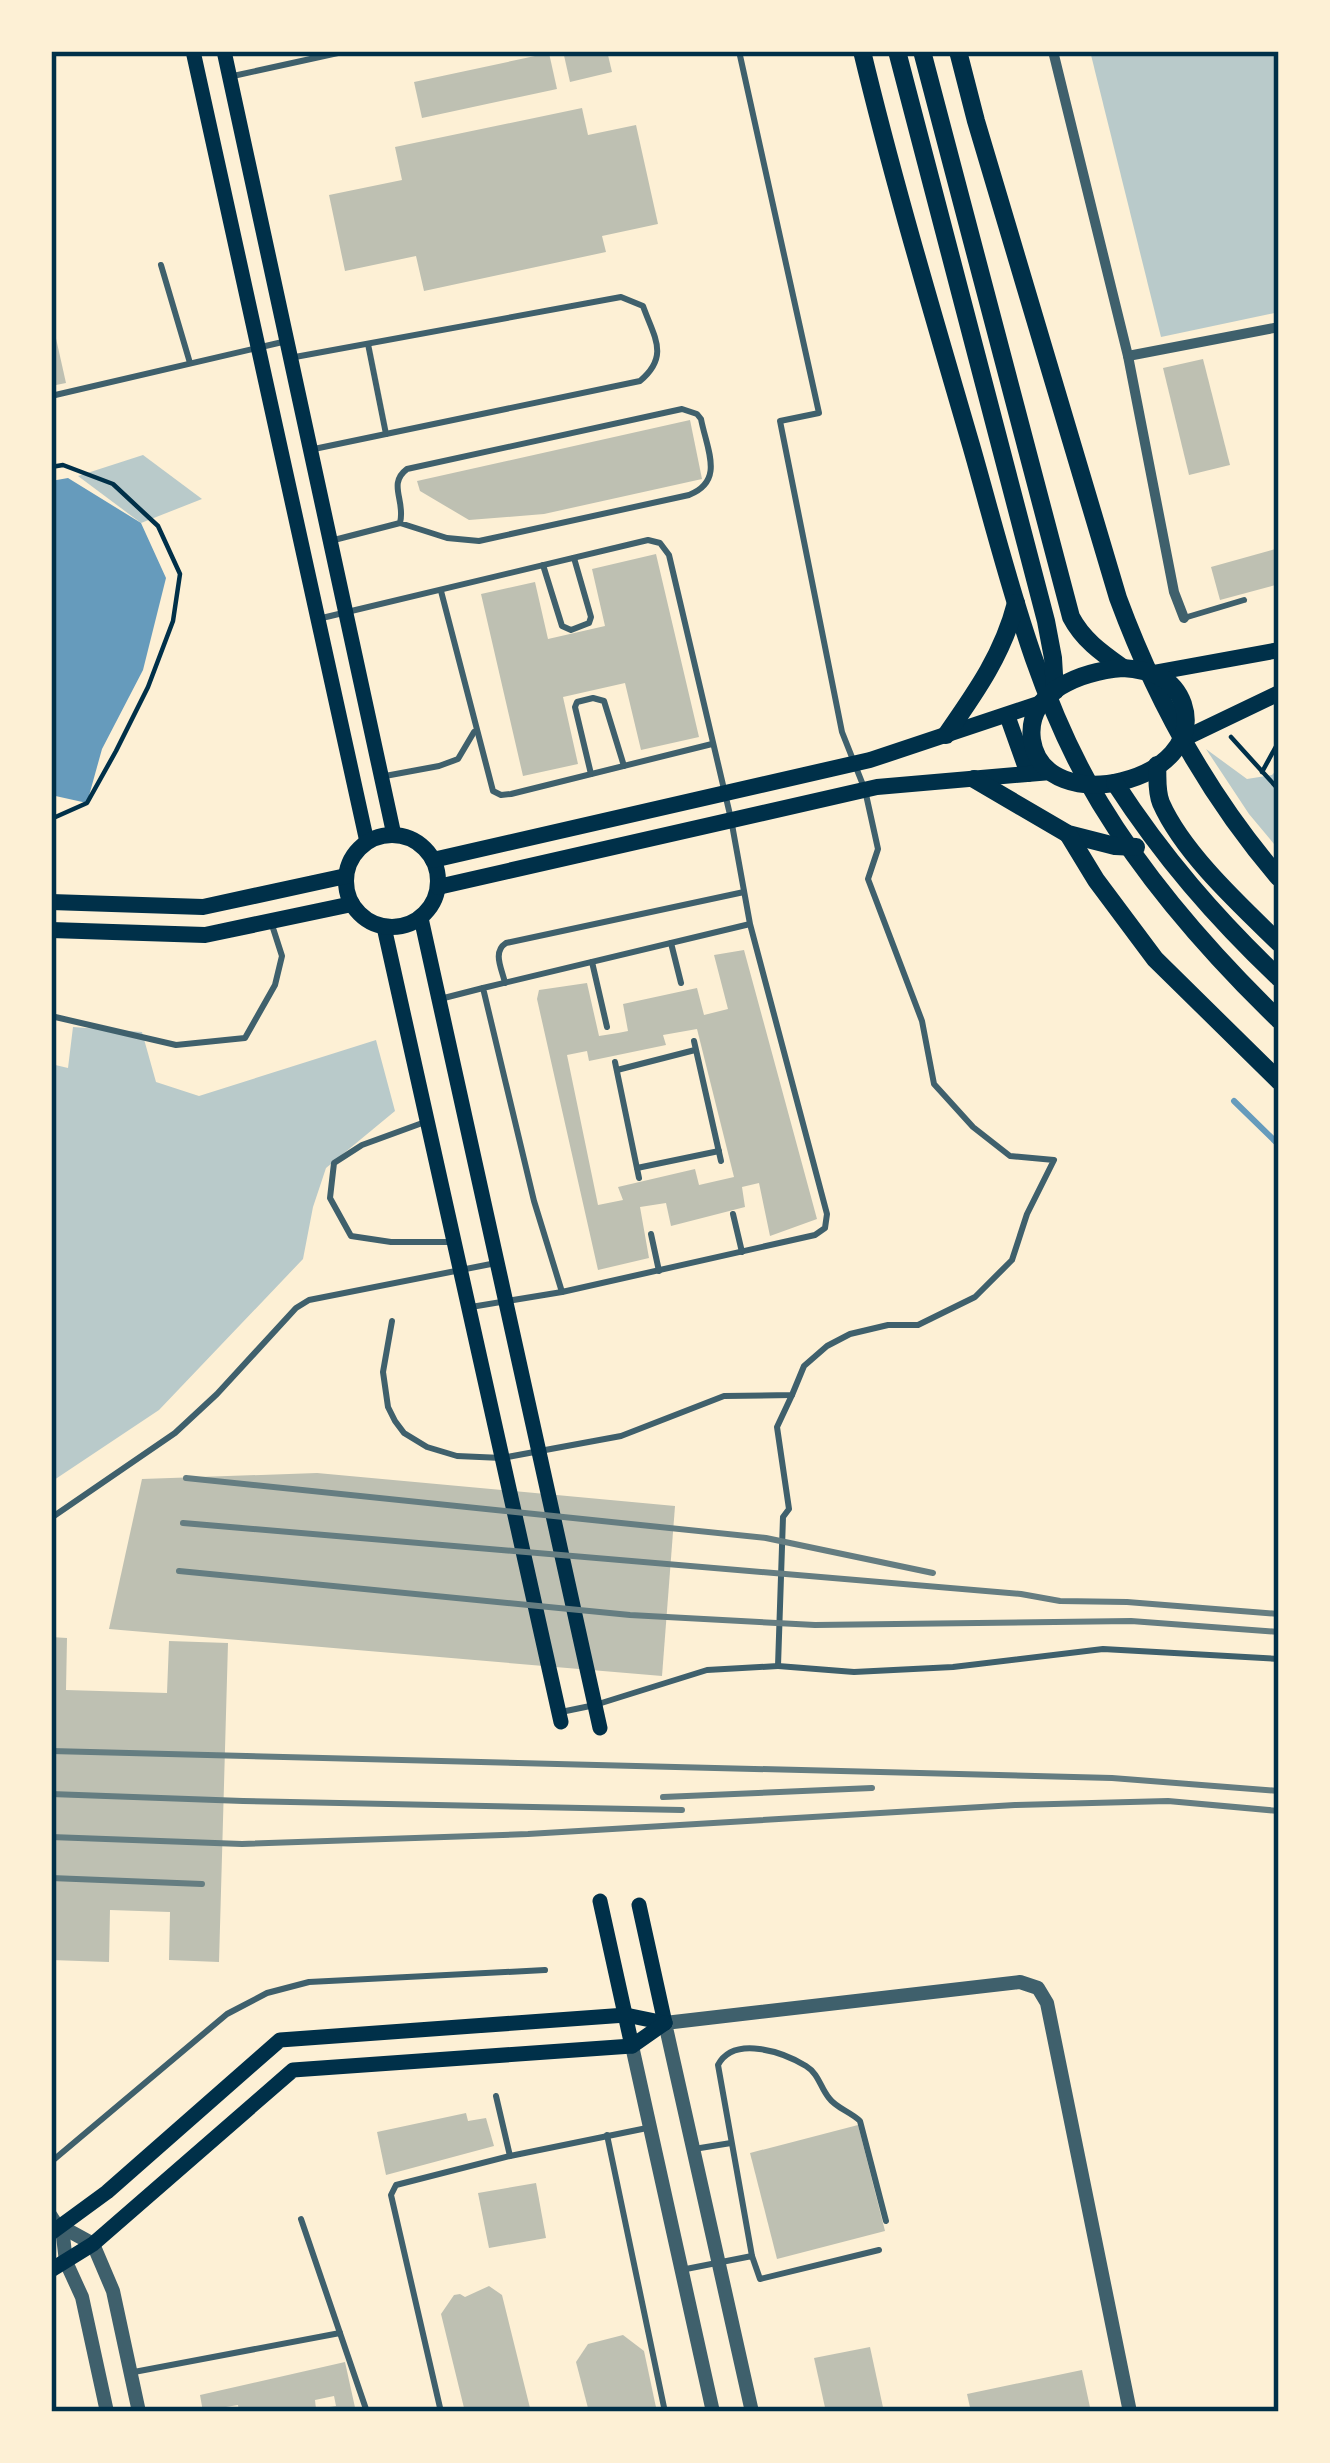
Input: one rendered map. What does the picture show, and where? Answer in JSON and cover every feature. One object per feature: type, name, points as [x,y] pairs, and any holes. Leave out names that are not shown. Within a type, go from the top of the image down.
[{"type":"highway","points":[[862,51],[1021,621],[1054,714],[1099,802],[1145,870],[1220,960],[1279,1020]]},
{"type":"highway","points":[[897,51],[1049,636],[1048,697],[1032,727],[1036,752],[1051,772],[1074,782],[1115,783],[1157,765],[1181,740],[1186,718],[1179,695],[1153,673],[1123,668],[1087,674],[1048,697]]},
{"type":"highway","points":[[922,51],[1071,616],[1090,643],[1123,668]]},
{"type":"highway","points":[[958,51],[1135,644],[1194,763],[1279,878]]},
{"type":"highway","points":[[946,735],[979,690],[1004,643],[1019,592],[1024,539]]},
{"type":"highway","points":[[1157,765],[1157,791],[1173,824],[1232,898],[1279,943]]},
{"type":"highway","points":[[974,778],[1068,834],[1115,846],[1159,848]]},
{"type":"highway","points":[[1115,783],[1159,848],[1214,914],[1279,978]]},
{"type":"highway","points":[[1068,834],[1155,958],[1279,1081]]},
{"type":"main road","points":[[193,51],[367,842]]},
{"type":"main road","points":[[224,51],[394,835]]},
{"type":"main road","points":[[1153,673],[1277,656]]},
{"type":"main road","points":[[1181,740],[1279,692]]},
{"type":"main road","points":[[433,860],[855,763],[1007,715],[1048,697]]},
{"type":"main road","points":[[1007,715],[1028,774]]},
{"type":"main road","points":[[438,887],[865,790],[1051,772]]},
{"type":"main road","points":[[394,835],[417,842],[433,860],[438,887],[435,899],[410,925],[384,927],[365,919],[352,904],[346,876],[349,863],[367,842],[394,835]]},
{"type":"main road","points":[[51,902],[203,907],[346,876]]},
{"type":"main road","points":[[51,930],[205,935],[352,904]]},
{"type":"main road","points":[[421,918],[601,1728]]},
{"type":"main road","points":[[384,927],[560,1718]]},
{"type":"main road","points":[[600,1901],[632,2046]]},
{"type":"main road","points":[[639,1905],[665,2023]]},
{"type":"main road","points":[[57,2230],[280,2040],[626,2014],[665,2023]]},
{"type":"main road","points":[[59,2266],[93,2244],[293,2070],[632,2046],[665,2023]]},
{"type":"street","points":[[1053,51],[1129,356],[1174,592],[1184,618]]},
{"type":"street","points":[[1129,356],[1279,327]]},
{"type":"street","points":[[752,2412],[665,2023],[1020,1982],[1038,1988],[1047,2003],[1130,2412]]},
{"type":"street","points":[[632,2046],[713,2412]]},
{"type":"street","points":[[107,2412],[82,2297],[59,2266],[57,2230],[93,2244],[113,2291],[139,2412]]},
{"type":"lane","points":[[230,76],[309,55],[347,51]]},
{"type":"lane","points":[[739,51],[818,412],[780,421],[842,732],[865,790],[878,849],[868,879],[922,1021],[934,1084],[973,1127],[1010,1156],[1054,1160],[1027,1214],[1012,1260],[975,1297],[918,1325],[888,1325],[850,1334],[826,1346],[805,1366],[776,1427],[789,1509],[784,1516],[778,1666]]},
{"type":"lane","points":[[161,265],[190,363]]},
{"type":"lane","points":[[51,396],[258,347],[289,350],[368,344],[621,297],[643,306],[659,350],[656,364],[640,381],[310,449]]},
{"type":"lane","points":[[368,344],[386,434]]},
{"type":"lane","points":[[331,541],[400,524],[447,538],[479,541],[697,493],[712,475],[701,419],[682,409],[406,469],[397,483],[403,505],[400,524]]},
{"type":"lane","points":[[318,619],[649,540],[660,543],[669,555],[750,924],[827,1214],[825,1228],[815,1235],[659,1272],[469,1307]]},
{"type":"lane","points":[[543,565],[562,626],[571,630],[589,623],[591,617],[574,558]]},
{"type":"lane","points":[[441,591],[488,779],[501,795],[712,744]]},
{"type":"lane","points":[[1184,618],[1244,601]]},
{"type":"lane","points":[[591,774],[575,707],[592,698],[604,701],[624,766]]},
{"type":"lane","points":[[381,776],[458,759],[476,729]]},
{"type":"lane","points":[[505,983],[498,953],[506,943],[744,892]]},
{"type":"lane","points":[[51,1016],[176,1045],[245,1038],[275,985],[282,956],[272,921]]},
{"type":"lane","points":[[439,999],[750,924]]},
{"type":"lane","points":[[671,943],[681,983]]},
{"type":"lane","points":[[592,962],[607,1028]]},
{"type":"lane","points":[[483,988],[562,1292]]},
{"type":"lane","points":[[639,1178],[616,1066],[695,1045],[721,1161]]},
{"type":"lane","points":[[428,1121],[362,1145],[334,1163],[330,1198],[351,1236],[392,1243],[454,1242]]},
{"type":"lane","points":[[637,1168],[718,1151]]},
{"type":"lane","points":[[733,1214],[742,1253]]},
{"type":"lane","points":[[651,1234],[659,1272]]},
{"type":"lane","points":[[51,1518],[176,1433],[309,1300],[497,1262]]},
{"type":"lane","points":[[392,1321],[382,1372],[388,1407],[404,1433],[427,1447],[457,1456],[502,1458],[621,1436],[724,1396],[791,1395]]},
{"type":"lane","points":[[560,1718],[707,1670],[778,1666],[854,1672],[953,1667],[1102,1649],[1279,1659]]},
{"type":"lane","points":[[51,2162],[227,2014],[267,1994],[310,1982],[545,1970]]},
{"type":"lane","points":[[879,2250],[760,2279],[731,2143],[718,2065],[721,2058],[731,2051],[762,2049],[810,2068],[830,2100],[860,2121],[886,2221]]},
{"type":"lane","points":[[496,2096],[511,2156]]},
{"type":"lane","points":[[441,2412],[391,2195],[396,2185],[650,2127]]},
{"type":"lane","points":[[608,2135],[665,2412]]},
{"type":"lane","points":[[694,2149],[731,2143]]},
{"type":"lane","points":[[51,2209],[57,2230]]},
{"type":"lane","points":[[301,2219],[368,2412]]},
{"type":"lane","points":[[682,2270],[752,2256]]},
{"type":"lane","points":[[130,2372],[340,2333]]},
{"type":"path","points":[[51,467],[63,465],[113,484],[158,526],[180,574],[173,621],[116,752],[87,803],[51,819]]},
{"type":"path","points":[[1224,730],[1279,790]]},
{"type":"path","points":[[1262,772],[1279,740]]},
{"type":"shaded area","points":[[1090,51],[1279,51],[1279,312],[1161,337]]},
{"type":"shaded area","points":[[143,455],[202,499],[141,523],[78,476]]},
{"type":"shaded area","points":[[1206,749],[1247,779],[1272,775],[1279,767],[1279,850],[1249,814]]},
{"type":"shaded area","points":[[73,1027],[142,1032],[156,1082],[199,1096],[376,1040],[395,1111],[326,1168],[303,1259],[159,1410],[51,1482],[51,1064],[68,1068]]},
{"type":"water","points":[[68,478],[141,523],[166,578],[143,670],[102,749],[87,803],[51,795],[51,481]]},
{"type":"building","points":[[563,51],[607,51],[612,72],[570,82]]},
{"type":"building","points":[[549,53],[557,89],[422,118],[414,82]]},
{"type":"building","points":[[582,108],[588,135],[636,125],[658,224],[602,236],[606,252],[424,291],[416,256],[345,271],[329,195],[402,180],[395,147]]},
{"type":"building","points":[[51,326],[66,383],[51,386]]},
{"type":"building","points":[[1203,359],[1230,465],[1189,475],[1163,368]]},
{"type":"building","points":[[690,420],[702,479],[544,514],[469,520],[420,491],[417,481]]},
{"type":"building","points":[[1279,548],[1279,584],[1220,600],[1211,567]]},
{"type":"building","points":[[656,554],[699,737],[641,750],[625,683],[563,697],[578,764],[523,776],[481,594],[535,582],[548,639],[605,626],[592,569]]},
{"type":"building","points":[[744,950],[817,1219],[770,1236],[759,1183],[742,1187],[745,1207],[671,1226],[666,1203],[640,1207],[649,1258],[598,1270],[537,999],[539,990],[587,983],[599,1036],[628,1031],[623,1004],[697,988],[704,1015],[728,1009],[714,955]],"holes":[[[697,1029],[734,1177],[699,1185],[695,1169],[618,1187],[623,1200],[598,1205],[567,1055],[587,1051],[589,1061],[666,1045],[663,1035]]]},
{"type":"building","points":[[317,1473],[675,1506],[662,1676],[109,1629],[142,1479]]},
{"type":"building","points":[[51,1637],[67,1638],[66,1690],[167,1693],[169,1641],[228,1643],[219,1962],[169,1960],[170,1912],[110,1910],[109,1962],[51,1960]]},
{"type":"building","points":[[466,2113],[468,2121],[486,2118],[494,2146],[386,2175],[377,2132]]},
{"type":"building","points":[[858,2125],[885,2231],[777,2259],[750,2153]]},
{"type":"building","points":[[536,2183],[546,2238],[489,2248],[478,2193]]},
{"type":"building","points":[[489,2286],[502,2295],[531,2412],[465,2412],[441,2314],[454,2295],[465,2297]]},
{"type":"building","points":[[623,2335],[644,2351],[657,2412],[589,2412],[576,2362],[588,2344]]},
{"type":"building","points":[[870,2347],[884,2412],[826,2412],[814,2358]]},
{"type":"building","points":[[345,2362],[356,2412],[239,2412],[238,2405],[203,2412],[200,2395]],"holes":[[[334,2396],[336,2406],[316,2409],[315,2400]]]},
{"type":"building","points":[[1082,2370],[1091,2412],[971,2412],[967,2394]]},
{"type":"waterway","points":[[1234,1101],[1279,1145]]},
{"type":"railway","points":[[186,1478],[766,1538],[933,1573]]},
{"type":"railway","points":[[183,1523],[1060,1601],[1279,1614]]},
{"type":"railway","points":[[179,1571],[630,1615],[815,1625],[1131,1621],[1279,1632]]},
{"type":"railway","points":[[51,1751],[1112,1778],[1279,1791]]},
{"type":"railway","points":[[663,1797],[872,1788]]},
{"type":"railway","points":[[51,1794],[682,1810]]},
{"type":"railway","points":[[51,1837],[242,1844],[1168,1801],[1279,1811]]},
{"type":"railway","points":[[51,1878],[202,1884]]}]
